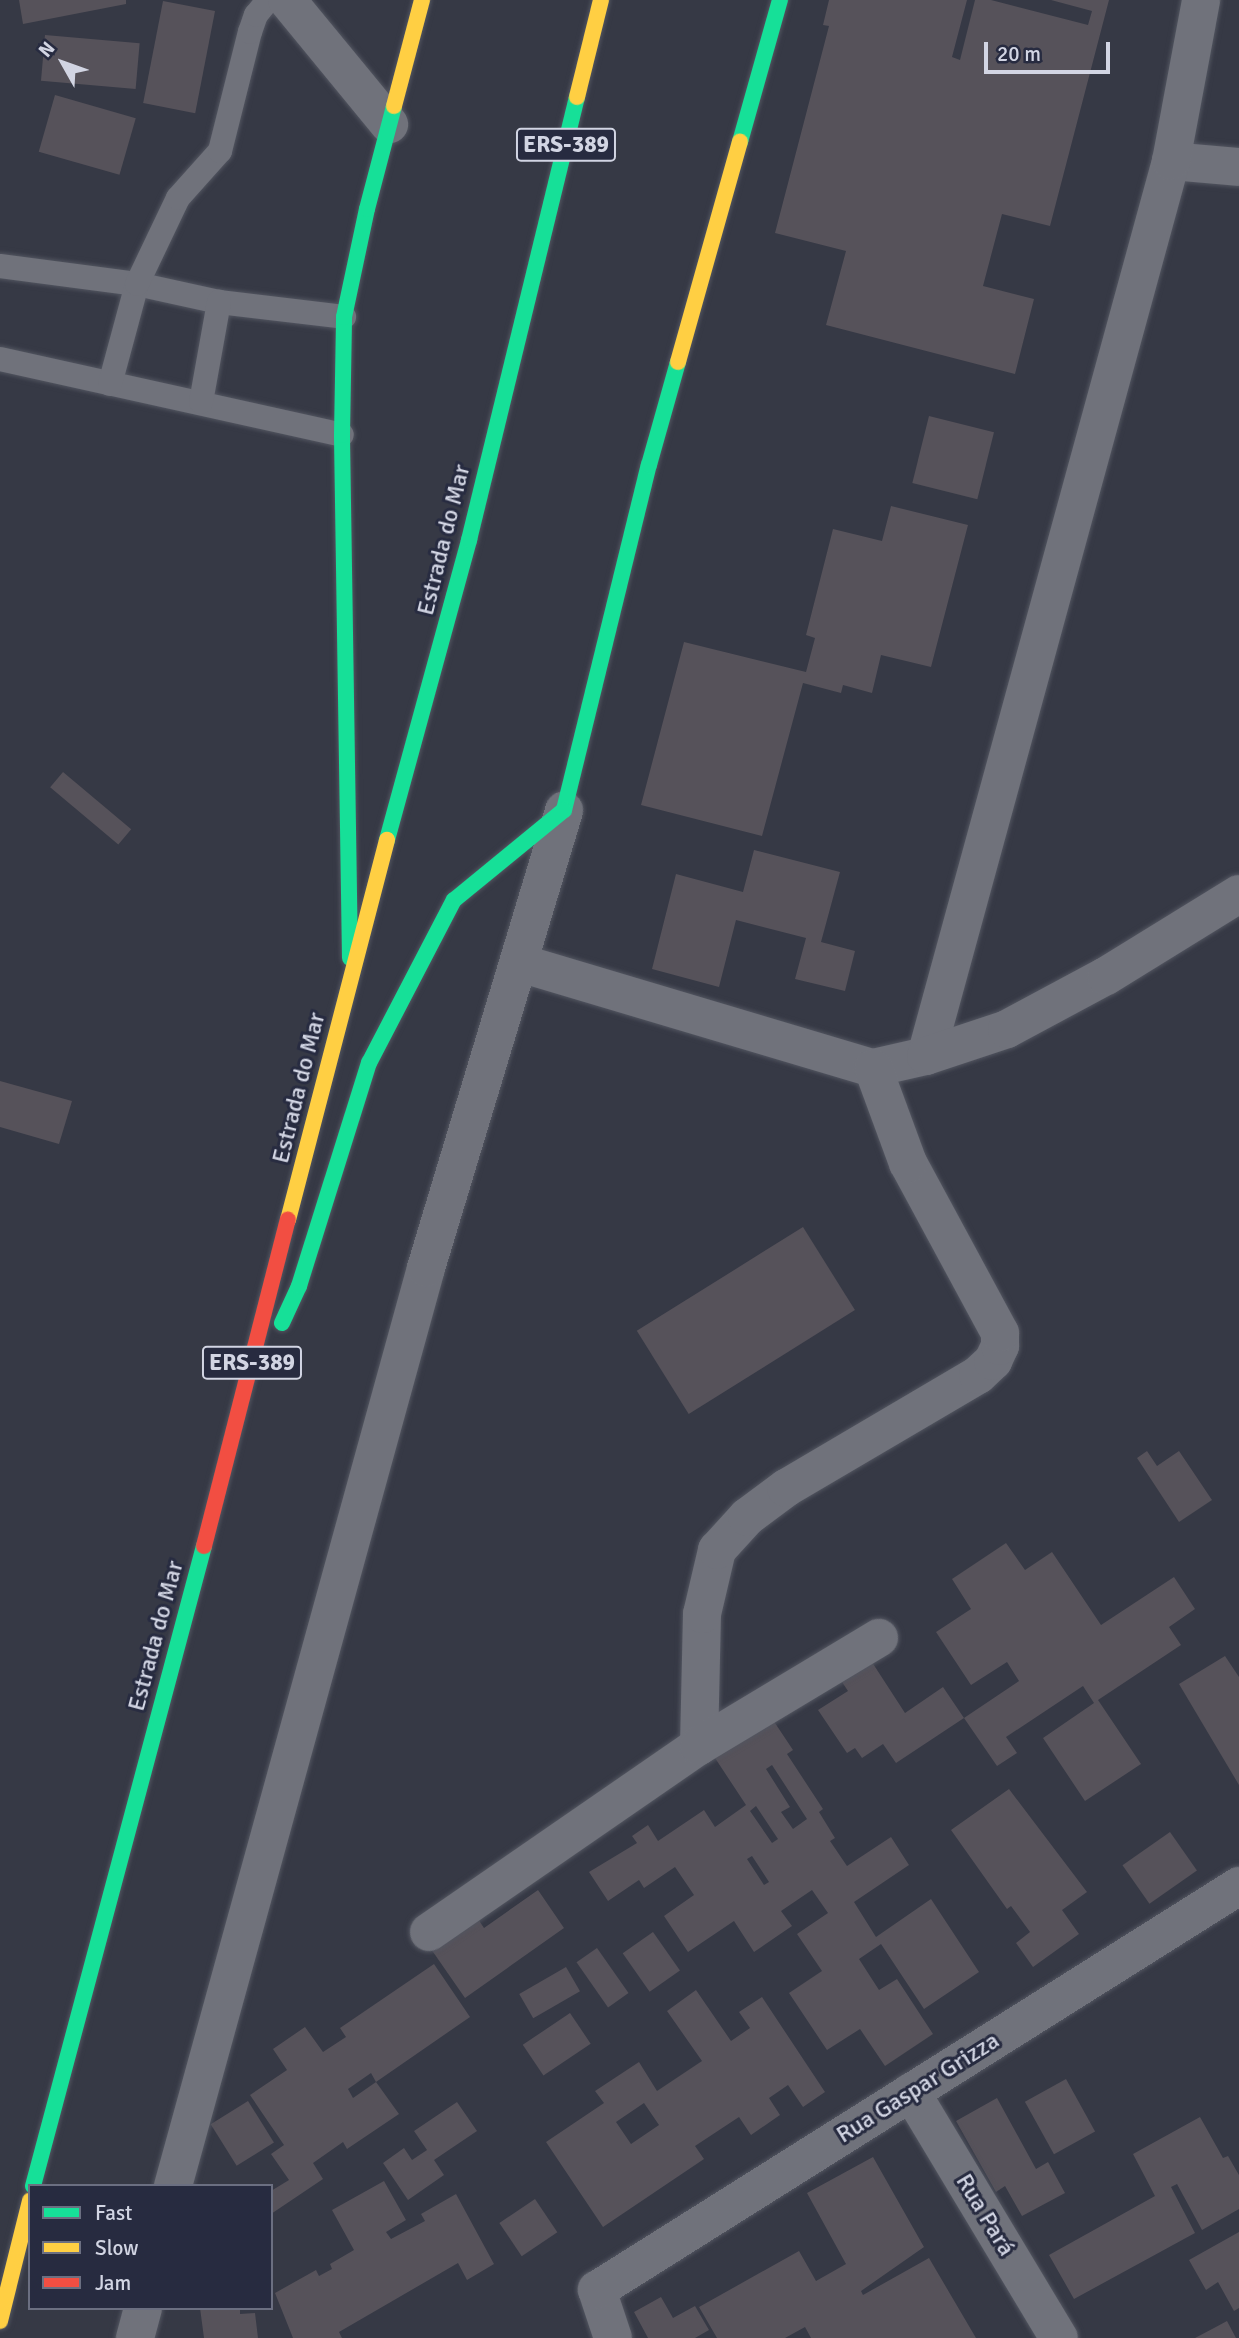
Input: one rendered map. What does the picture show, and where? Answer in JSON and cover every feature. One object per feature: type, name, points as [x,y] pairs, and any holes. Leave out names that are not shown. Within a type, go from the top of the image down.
[{"type":"main road","points":[[350,977],[342,435],[344,317],[389,124],[422,0]]},
{"type":"main road","name":"Estrada do Mar","points":[[34,2184],[238,1420],[350,977],[469,540],[601,0]]},
{"type":"main road","points":[[238,1420],[299,1286],[369,1063],[454,900],[564,810],[649,465],[780,0]]},
{"type":"main road","points":[[0,2321],[28,2209]]},
{"type":"street","points":[[287,0],[389,124]]},
{"type":"street","points":[[926,1056],[1171,161],[1201,0]]},
{"type":"street","points":[[1171,161],[1239,167]]},
{"type":"street","points":[[174,2184],[426,1268],[564,810]]},
{"type":"street","points":[[520,963],[873,1068],[926,1056],[1007,1029],[1107,976],[1239,894]]},
{"type":"street","points":[[699,1746],[702,1614],[716,1550],[747,1517],[786,1488],[978,1375],[993,1361],[1000,1346],[1000,1332],[908,1163],[873,1068]]},
{"type":"street","points":[[429,1931],[699,1746],[879,1637]]},
{"type":"street","name":"Rua Gaspar Grizza","points":[[613,2338],[597,2290],[1239,1886]]},
{"type":"street","name":"Rua Pará","points":[[911,2092],[1059,2338]]},
{"type":"street","points":[[135,2338],[142,2310]]},
{"type":"lane","points":[[110,384],[137,284],[178,198],[220,151],[250,32],[256,15],[268,0]]},
{"type":"lane","points":[[0,266],[137,284],[219,302],[344,317]]},
{"type":"lane","points":[[201,402],[219,302]]},
{"type":"lane","points":[[0,359],[342,435]]},
{"type":"building","points":[[19,0],[126,0],[126,4],[23,24]]},
{"type":"building","points":[[829,0],[967,0],[952,57],[960,60],[975,0],[991,0],[1088,25],[1092,11],[1051,0],[1109,0],[1050,226],[1002,214],[983,286],[1034,299],[1015,374],[826,325],[846,251],[775,233],[829,26],[823,25]]},
{"type":"building","points":[[163,1],[215,11],[195,113],[143,103]]},
{"type":"building","points":[[45,35],[140,43],[136,89],[41,81]]},
{"type":"building","points":[[55,95],[136,118],[119,175],[39,152]]},
{"type":"building","points":[[929,416],[994,432],[977,499],[912,483]]},
{"type":"building","points":[[891,506],[968,525],[931,667],[881,655],[872,693],[843,685],[841,693],[803,683],[762,836],[641,805],[684,642],[806,672],[815,638],[806,635],[833,529],[882,541]]},
{"type":"building","points":[[63,772],[131,829],[118,845],[50,787]]},
{"type":"building","points":[[754,850],[840,872],[821,942],[855,951],[845,991],[795,979],[806,938],[736,920],[719,987],[652,969],[676,874],[743,892]]},
{"type":"building","points":[[0,1081],[72,1101],[59,1144],[0,1127]]},
{"type":"building","points":[[803,1227],[855,1310],[689,1414],[637,1331]]},
{"type":"building","points":[[1147,1451],[1157,1466],[1179,1451],[1212,1500],[1179,1522],[1137,1458]]},
{"type":"building","points":[[1006,1543],[1025,1570],[1052,1552],[1101,1625],[1174,1577],[1195,1609],[1169,1627],[1181,1645],[1098,1700],[1141,1764],[1085,1801],[1043,1738],[1094,1703],[1083,1686],[1006,1737],[1017,1753],[997,1766],[964,1718],[1019,1681],[1007,1662],[971,1685],[936,1632],[971,1609],[952,1579]]},
{"type":"building","points":[[868,1656],[905,1713],[943,1687],[964,1718],[896,1763],[883,1744],[862,1758],[855,1748],[847,1753],[818,1710],[848,1691],[838,1676]]},
{"type":"building","points":[[1225,1656],[1239,1677],[1239,1785],[1179,1684]]},
{"type":"building","points":[[773,1720],[793,1750],[787,1754],[823,1809],[819,1812],[835,1838],[830,1841],[847,1866],[891,1837],[909,1865],[854,1902],[876,1937],[931,1899],[979,1972],[924,2009],[881,1944],[859,1959],[879,1990],[897,1979],[933,2034],[885,2066],[860,2029],[827,2050],[789,1993],[822,1971],[797,1934],[828,1913],[812,1890],[781,1911],[792,1926],[754,1952],[734,1921],[688,1952],[664,1916],[694,1895],[675,1867],[644,1888],[639,1880],[608,1901],[589,1872],[637,1843],[632,1836],[648,1825],[658,1841],[704,1810],[715,1827],[746,1805],[715,1758]],"holes":[[[772,1765],[807,1819],[793,1829],[781,1812],[790,1807],[766,1769]],[[756,1806],[778,1839],[772,1843],[750,1811]],[[752,1856],[769,1882],[764,1885],[747,1859]]]},
{"type":"building","points":[[1009,1789],[1087,1892],[1062,1910],[1079,1934],[1033,1967],[1016,1943],[1030,1932],[1011,1906],[1007,1909],[951,1830]]},
{"type":"building","points":[[1170,1832],[1197,1871],[1149,1904],[1122,1865]]},
{"type":"building","points":[[538,1890],[564,1928],[465,1998],[431,1949],[476,1916],[484,1928]]},
{"type":"building","points":[[653,1932],[680,1971],[650,1992],[623,1953]]},
{"type":"building","points":[[597,1948],[629,1993],[608,2007],[577,1962]]},
{"type":"building","points":[[434,1964],[470,2017],[376,2082],[399,2114],[347,2149],[343,2142],[313,2163],[323,2179],[273,2213],[273,2190],[289,2180],[271,2154],[284,2145],[250,2095],[287,2070],[273,2049],[305,2027],[323,2052],[346,2037],[340,2028]],"holes":[[[371,2073],[376,2082],[353,2098],[348,2089]]]},
{"type":"building","points":[[566,1967],[580,1991],[533,2018],[519,1994]]},
{"type":"building","points":[[696,1990],[731,2041],[750,2028],[739,2012],[762,1997],[825,2092],[803,2107],[788,2085],[769,2098],[780,2115],[751,2135],[739,2117],[695,2146],[704,2159],[603,2227],[546,2142],[604,2103],[595,2091],[639,2062],[657,2091],[702,2061],[667,2011]],"holes":[[[644,2103],[659,2125],[631,2144],[616,2122]]]},
{"type":"building","points":[[570,2013],[591,2044],[543,2076],[523,2045]]},
{"type":"building","points":[[1066,2079],[1095,2131],[1054,2154],[1025,2102]]},
{"type":"building","points":[[997,2098],[1036,2169],[1048,2162],[1065,2193],[1022,2216],[1005,2186],[996,2192],[956,2121]]},
{"type":"building","points":[[248,2101],[274,2143],[237,2166],[211,2124]]},
{"type":"building","points":[[457,2102],[477,2131],[434,2160],[444,2175],[408,2200],[383,2163],[404,2148],[412,2160],[427,2150],[414,2131]]},
{"type":"building","points":[[1200,2117],[1223,2158],[1228,2156],[1239,2175],[1239,2209],[1202,2230],[1177,2184],[1171,2187],[1195,2233],[1074,2299],[1049,2255],[1155,2196],[1133,2154]]},
{"type":"building","points":[[873,2157],[924,2247],[861,2291],[863,2295],[929,2258],[976,2338],[811,2338],[805,2327],[785,2338],[717,2338],[699,2307],[799,2251],[816,2281],[846,2264],[807,2193]]},
{"type":"building","points":[[384,2181],[406,2220],[386,2232],[391,2239],[425,2221],[421,2214],[456,2194],[494,2264],[467,2280],[458,2263],[339,2332],[342,2338],[293,2338],[275,2293],[316,2270],[319,2276],[332,2269],[330,2264],[354,2250],[332,2210]]},
{"type":"building","points":[[535,2199],[557,2232],[522,2256],[499,2223]]},
{"type":"building","points":[[1239,2232],[1239,2308],[1234,2311],[1218,2282],[1206,2290],[1189,2260]]},
{"type":"building","points":[[661,2297],[673,2318],[695,2306],[709,2330],[695,2338],[648,2338],[634,2312]]},
{"type":"building","points":[[200,2310],[240,2310],[240,2314],[255,2313],[258,2338],[204,2338]]},
{"type":"building","points":[[1227,2321],[1236,2338],[1195,2338],[1214,2328]]},
{"type":"traffic: fast","points":[[740,142],[780,0]]},
{"type":"traffic: fast","points":[[387,840],[469,540],[577,97]]},
{"type":"traffic: fast","points":[[350,958],[342,435],[344,317],[367,209],[394,106]]},
{"type":"traffic: fast","points":[[564,810],[649,465],[678,362]]},
{"type":"traffic: fast","points":[[282,1323],[299,1286],[369,1063],[454,900],[564,810]]},
{"type":"traffic: fast","points":[[34,2184],[204,1546]]},
{"type":"traffic: slow","points":[[394,106],[422,0]]},
{"type":"traffic: slow","points":[[577,97],[601,0]]},
{"type":"traffic: slow","points":[[678,362],[740,142]]},
{"type":"traffic: slow","points":[[288,1220],[387,840]]},
{"type":"traffic: slow","points":[[0,2321],[28,2209]]},
{"type":"traffic: jam","points":[[204,1546],[288,1220]]}]
